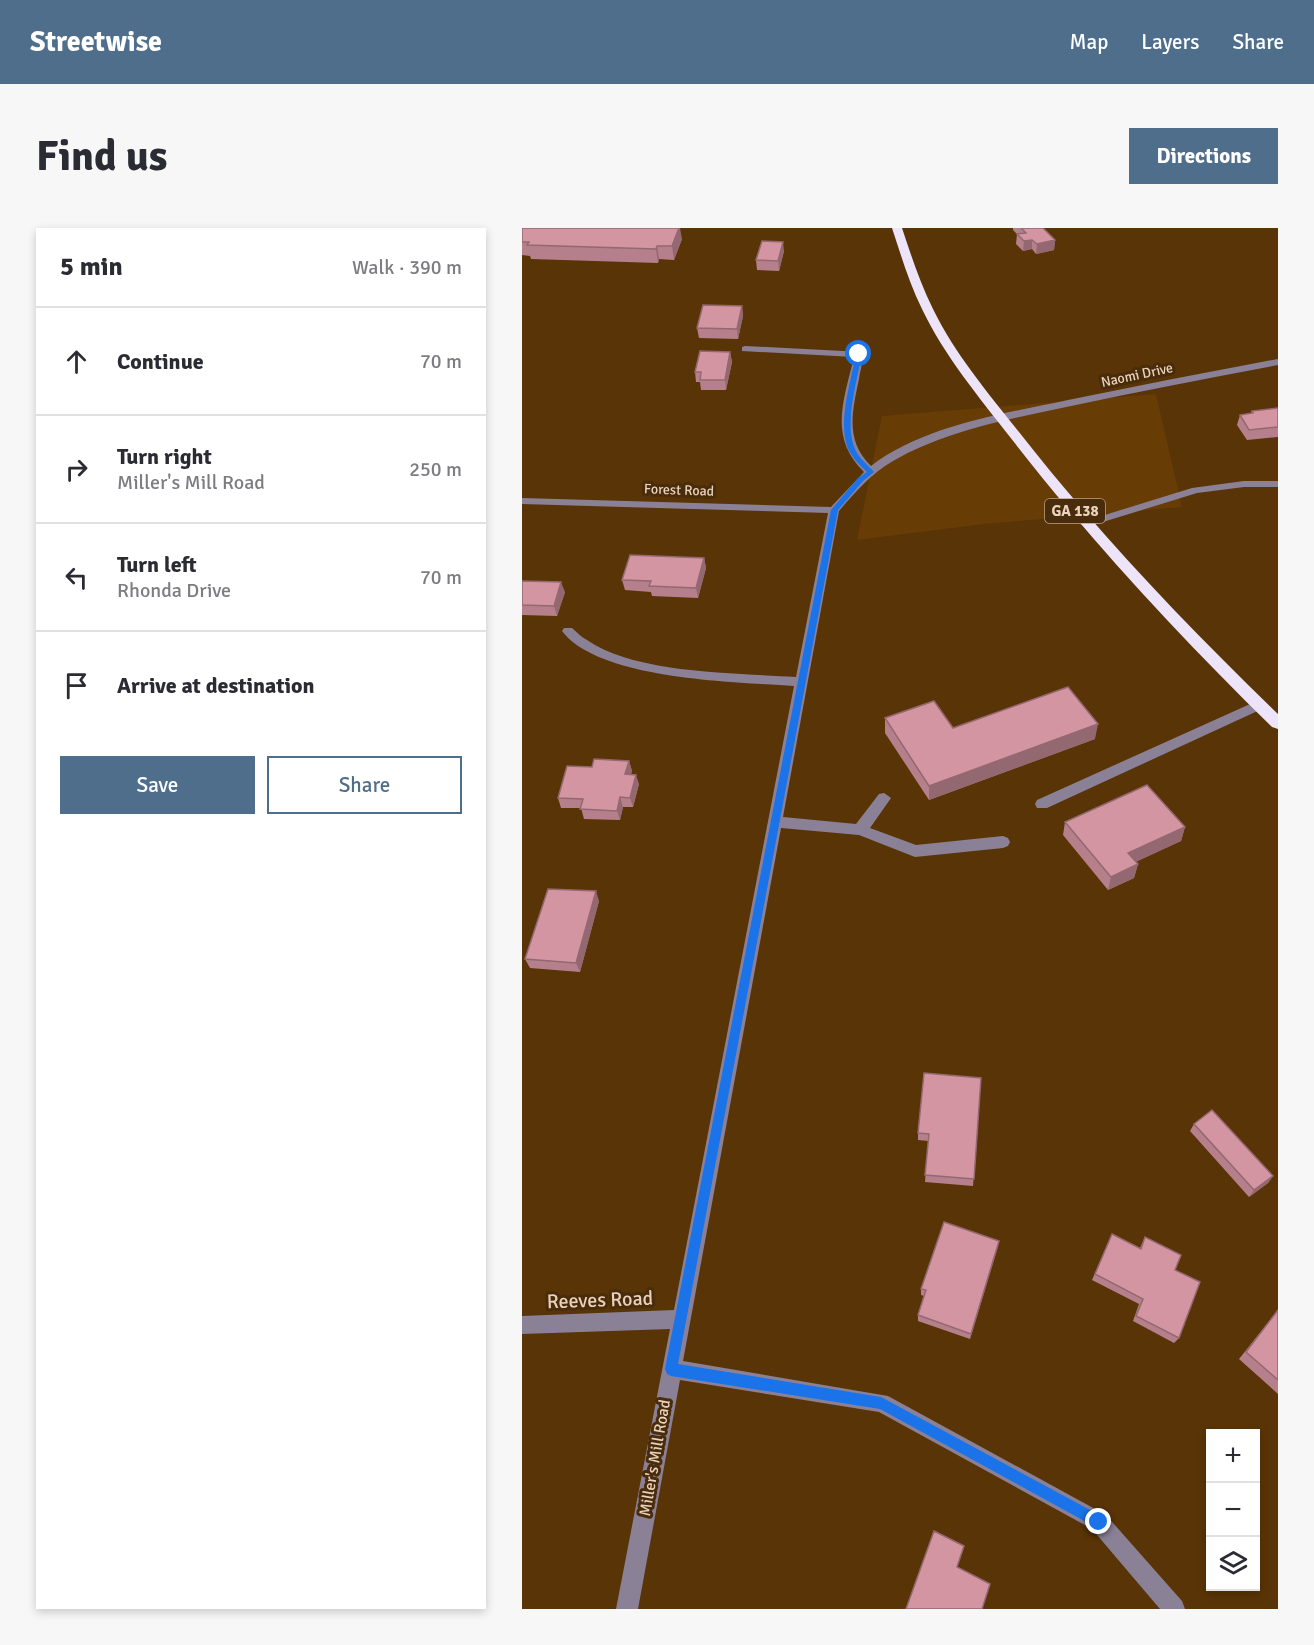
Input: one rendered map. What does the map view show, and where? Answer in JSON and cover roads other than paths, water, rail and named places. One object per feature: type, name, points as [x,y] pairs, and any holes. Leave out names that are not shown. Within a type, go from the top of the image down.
[{"type":"highway","name":"GA 138","points":[[897,228],[917,285],[958,362],[1086,524],[1170,616],[1278,723]]},
{"type":"street","points":[[745,349],[859,354],[846,425],[848,440],[854,454],[871,472]]},
{"type":"street","name":"Naomi Drive","points":[[1002,417],[1154,384],[1278,362]]},
{"type":"street","name":"Miller's Mill Road","points":[[627,1609],[834,510],[860,479],[888,459],[936,438],[1002,417]]},
{"type":"street","points":[[1086,524],[1196,490],[1244,484],[1278,484]]},
{"type":"street","name":"Forest Road","points":[[522,501],[834,510]]},
{"type":"street","points":[[568,631],[585,645],[617,658],[659,669],[802,682]]},
{"type":"street","points":[[1042,804],[1259,705]]},
{"type":"street","points":[[860,830],[884,798]]},
{"type":"street","points":[[775,822],[860,830],[915,851],[1003,842]]},
{"type":"street","name":"Reeves Road","points":[[522,1325],[680,1319]]},
{"type":"street","points":[[671,1369],[881,1403],[1099,1522],[1174,1609]]}]
